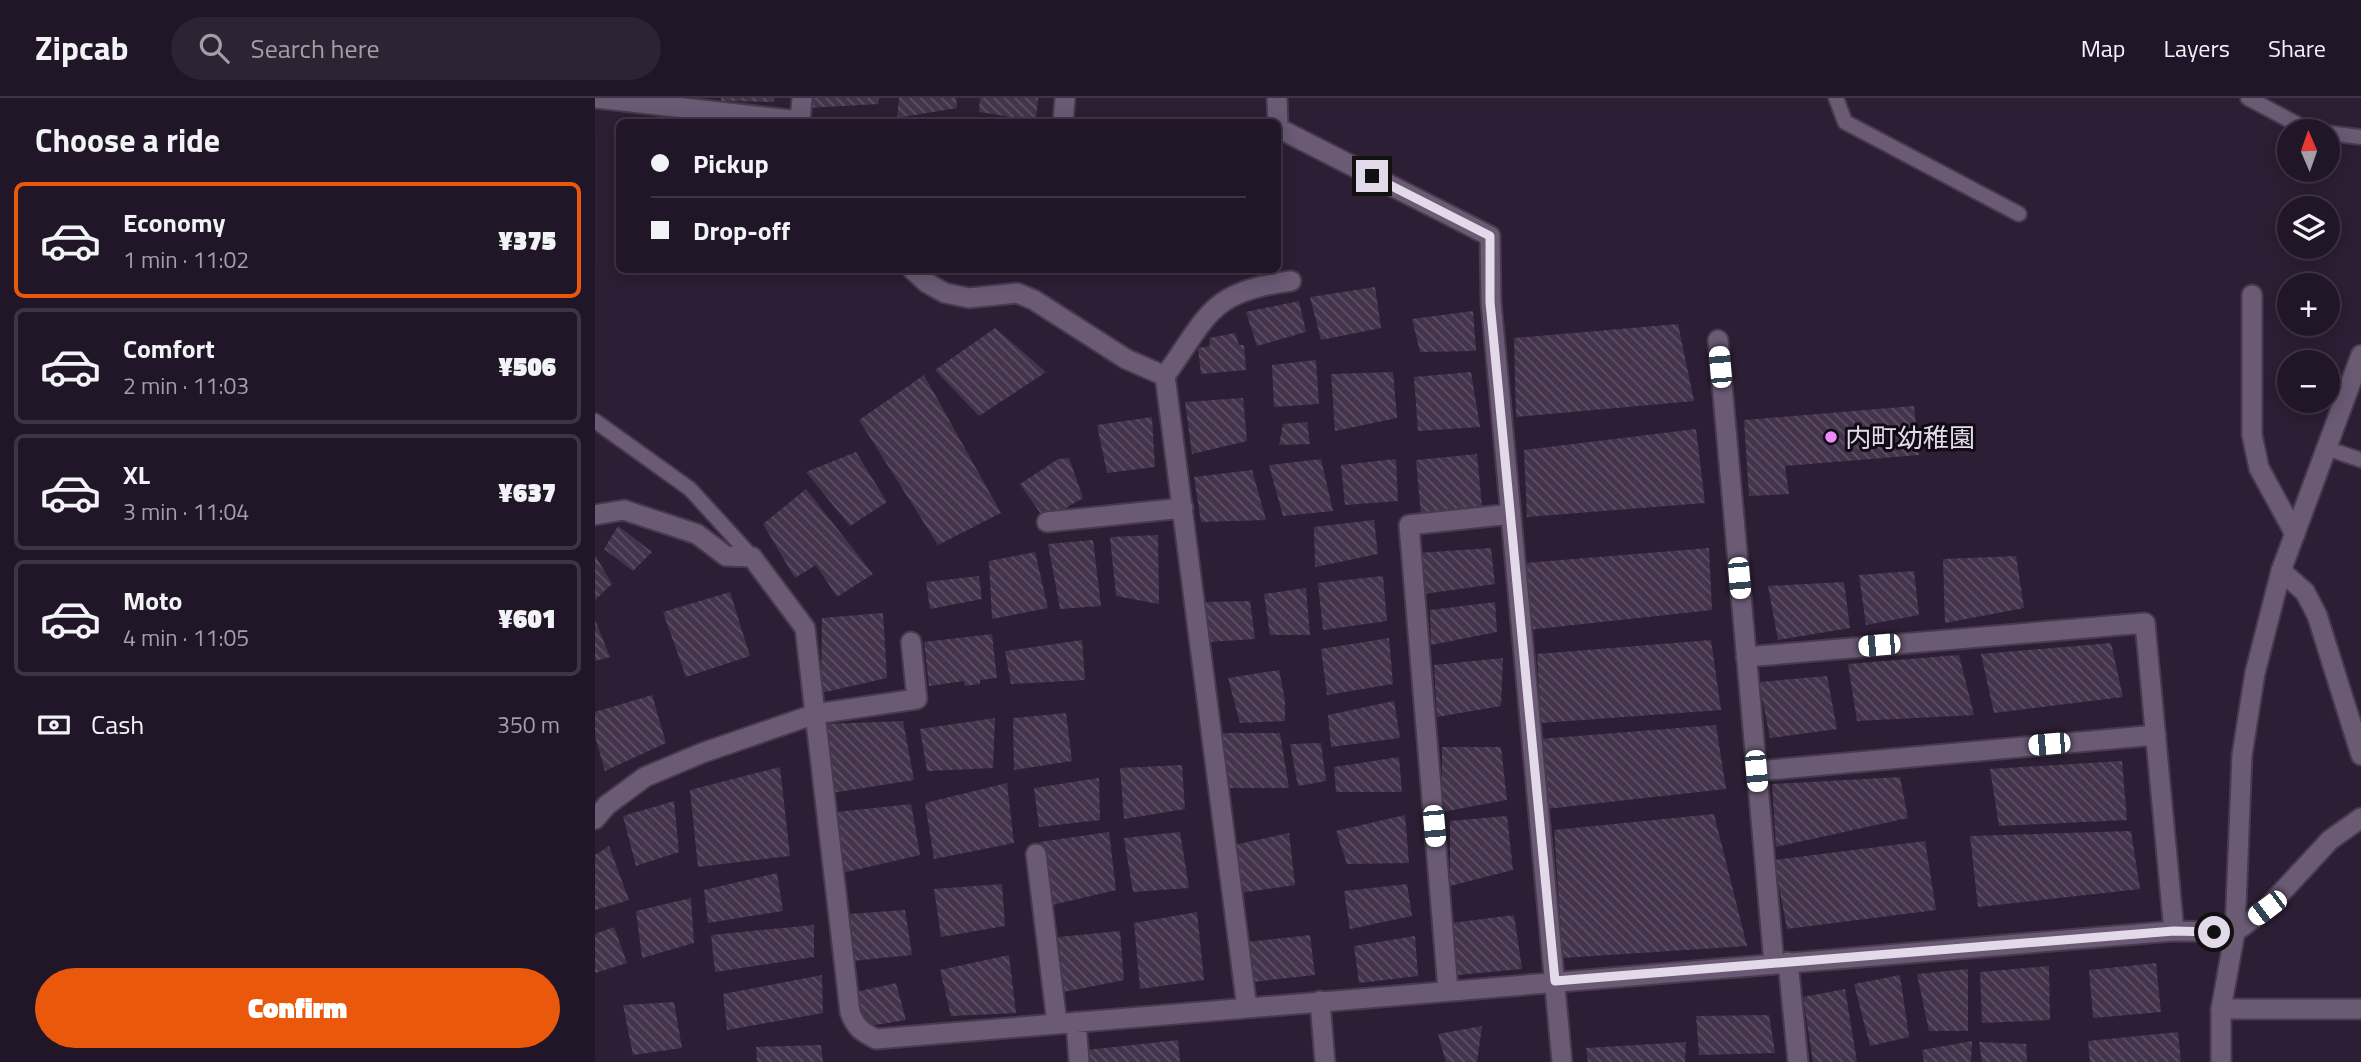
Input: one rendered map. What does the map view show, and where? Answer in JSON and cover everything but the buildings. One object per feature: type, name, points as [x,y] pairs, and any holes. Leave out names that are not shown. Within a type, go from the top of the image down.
[{"type":"street","points":[[596,98],[626,99],[782,119]]},
{"type":"street","points":[[802,98],[807,119]]},
{"type":"street","points":[[1063,119],[1065,98]]},
{"type":"street","points":[[1277,98],[1278,119]]},
{"type":"street","points":[[680,107],[694,119]]},
{"type":"street","points":[[1281,130],[1490,236],[1490,302],[1562,1062]]},
{"type":"street","points":[[916,273],[945,293],[969,298],[1017,293],[1034,300],[1126,359],[1165,376]]},
{"type":"street","points":[[1247,1007],[1165,376],[1215,306],[1233,293],[1251,286],[1291,281]]},
{"type":"street","points":[[2252,295],[2252,435],[2259,468],[2295,534]]},
{"type":"street","points":[[1717,340],[1756,771],[1781,962],[1798,1062]]},
{"type":"street","points":[[2221,1062],[2221,1009],[2235,932],[2242,755],[2255,673],[2281,571],[2361,355]]},
{"type":"street","points":[[1047,522],[1183,508]]},
{"type":"street","points":[[595,515],[624,510],[697,534],[726,556],[752,556],[804,628],[853,1022],[863,1033],[876,1039],[2174,931],[2235,932],[2267,908],[2330,840],[2361,818]]},
{"type":"street","points":[[1448,990],[1409,525],[1511,514]]},
{"type":"street","points":[[2281,571],[2305,592],[2317,615],[2361,755]]},
{"type":"street","points":[[1746,657],[2145,623],[2174,931]]},
{"type":"street","points":[[595,819],[607,805],[645,776],[815,714],[918,699],[911,642]]},
{"type":"street","points":[[1756,771],[2155,735]]},
{"type":"street","points":[[1037,854],[1066,1023],[1079,1062]]},
{"type":"street","points":[[1320,1001],[1325,1062]]},
{"type":"street","points":[[2221,1009],[2361,1009]]},
{"type":"lane","points":[[1836,98],[1845,122],[2019,214]]},
{"type":"lane","points":[[2248,98],[2287,119]]},
{"type":"lane","points":[[2340,135],[2361,137]]},
{"type":"lane","points":[[595,421],[690,489],[752,556]]},
{"type":"lane","points":[[2326,448],[2361,460]]},
{"type":"place","name":"内町幼稚園","points":[[1831,437]]},
{"type":"route","points":[[1372,176],[1490,236],[1490,302],[1555,981],[2174,931],[2214,932]]}]
